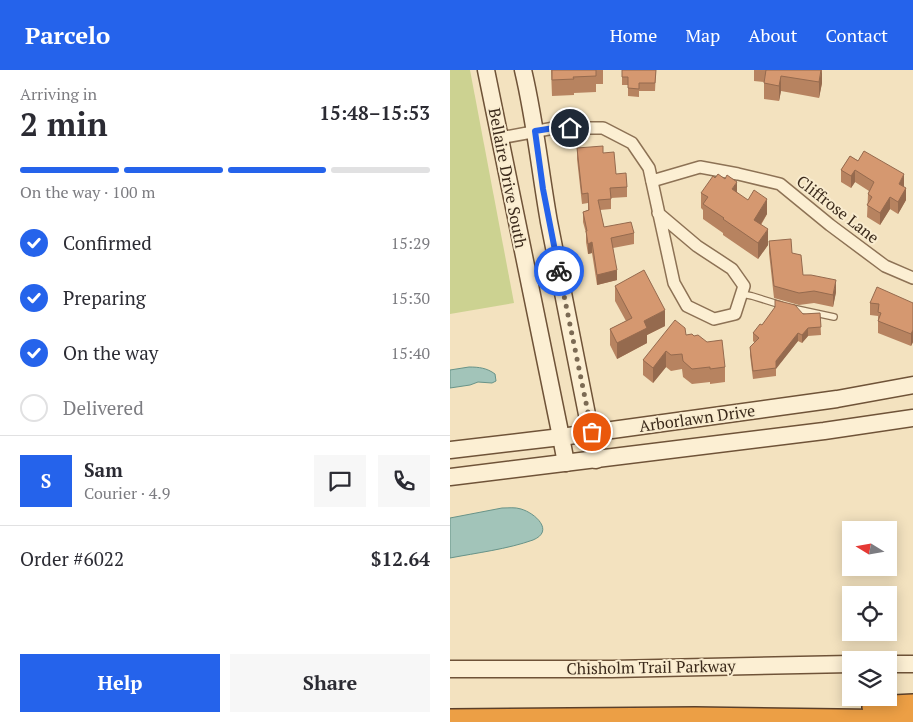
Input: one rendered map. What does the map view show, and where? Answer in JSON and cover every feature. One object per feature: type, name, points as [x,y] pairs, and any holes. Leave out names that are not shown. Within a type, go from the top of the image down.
[{"type":"highway","points":[[695,718],[799,709],[913,705]]},
{"type":"highway","points":[[450,720],[695,718],[913,721]]},
{"type":"main road","name":"Bellaire Drive South","points":[[486,70],[566,463]]},
{"type":"main road","name":"Bellaire Drive South","points":[[523,70],[535,131],[549,222],[592,432],[596,460]]},
{"type":"main road","name":"Arborlawn Drive","points":[[450,450],[561,437],[837,399],[913,386]]},
{"type":"main road","name":"Arborlawn Drive","points":[[450,477],[824,431],[913,418]]},
{"type":"main road","name":"Chisholm Trail Parkway","points":[[450,669],[842,664]]},
{"type":"main road","points":[[897,664],[913,664]]},
{"type":"street","points":[[500,138],[554,128],[603,128],[632,143],[649,168],[658,213],[674,283],[687,306],[714,318],[735,314],[744,286],[732,269],[697,246],[658,213]]},
{"type":"street","name":"Cliffrose Lane","points":[[652,181],[700,167],[780,184],[830,225],[885,266],[913,278]]},
{"type":"lane","points":[[741,294],[834,317]]},
{"type":"green space","points":[[450,70],[470,70],[514,303],[450,314]]},
{"type":"water","points":[[469,367],[489,370],[495,374],[496,381],[492,383],[478,382],[450,388],[450,370]]},
{"type":"water","points":[[502,508],[519,508],[532,514],[543,527],[542,532],[533,540],[523,543],[450,558],[450,518]]},
{"type":"building","points":[[552,70],[596,70],[596,76],[552,80]]},
{"type":"building","points":[[622,70],[656,70],[655,83],[639,83],[639,89],[628,88],[628,77],[622,77]]},
{"type":"building","points":[[766,70],[821,70],[819,82],[781,76],[779,86],[764,83]]},
{"type":"building","points":[[603,146],[603,153],[614,152],[616,174],[626,173],[627,187],[610,188],[611,199],[598,200],[604,227],[631,222],[634,233],[611,238],[617,270],[597,275],[592,242],[588,244],[583,212],[589,210],[588,193],[582,194],[577,148]]},
{"type":"building","points":[[864,151],[904,174],[899,184],[906,188],[898,202],[890,197],[880,213],[867,205],[872,197],[868,194],[874,182],[855,170],[851,176],[841,170],[850,156],[858,161]]},
{"type":"building","points":[[718,174],[725,179],[727,175],[737,182],[732,189],[748,200],[754,190],[767,199],[754,220],[768,229],[758,243],[703,204],[708,197],[701,193],[713,176],[715,178]]},
{"type":"building","points":[[791,239],[792,253],[801,255],[803,275],[836,280],[833,295],[814,291],[799,293],[774,286],[769,241]]},
{"type":"building","points":[[644,270],[665,310],[644,321],[647,328],[617,343],[610,329],[632,318],[615,286]]},
{"type":"building","points":[[877,287],[913,303],[913,330],[911,334],[878,321],[881,313],[878,312],[879,304],[870,303]]},
{"type":"building","points":[[775,300],[795,305],[803,314],[820,313],[821,327],[808,328],[802,335],[798,333],[776,361],[776,368],[753,371],[750,347],[759,338],[753,333],[760,324],[762,325],[775,307]]},
{"type":"building","points":[[675,320],[685,328],[686,335],[698,335],[707,342],[722,340],[725,367],[692,369],[683,361],[682,354],[671,355],[666,351],[653,368],[643,360]]},
{"type":"way so far","points":[[559,271],[592,432]]},
{"type":"route","points":[[559,271],[543,189],[535,131],[570,128]]}]
